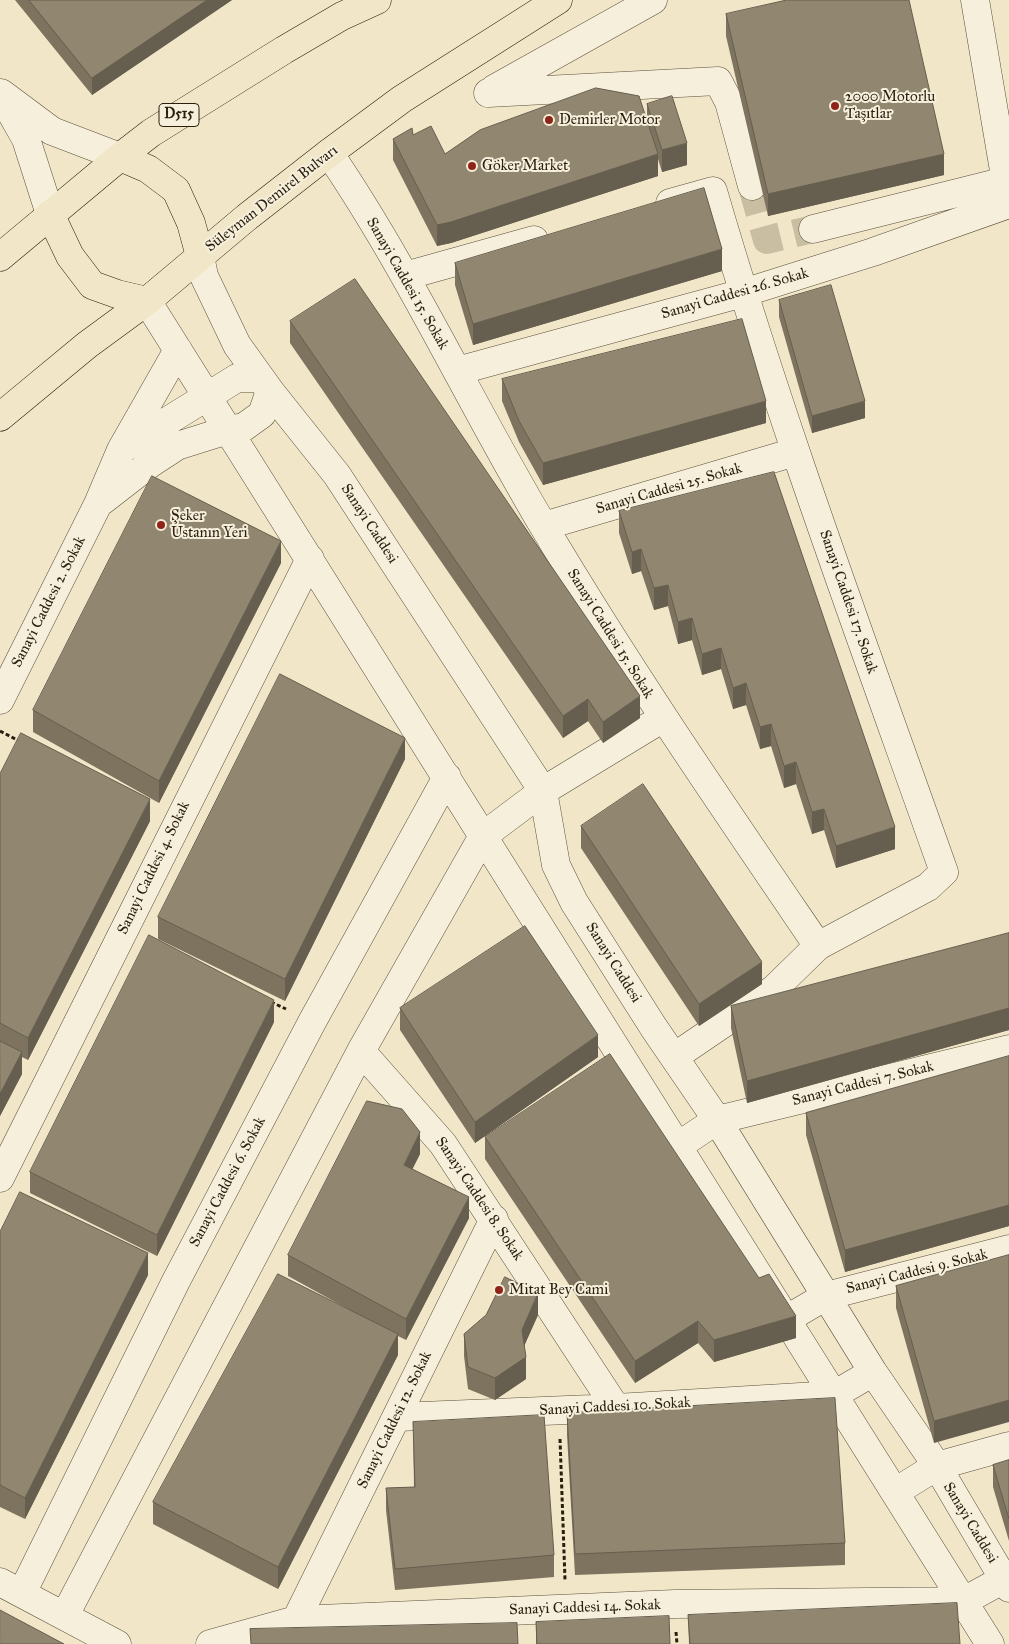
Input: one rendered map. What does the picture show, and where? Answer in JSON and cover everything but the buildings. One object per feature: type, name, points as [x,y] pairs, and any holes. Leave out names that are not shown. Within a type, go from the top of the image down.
[{"type":"highway","name":"D515","points":[[0,257],[120,157],[178,115],[342,16],[377,0]]},
{"type":"highway","name":"Süleyman Demirel Bulvarı","points":[[0,417],[87,345],[147,301],[247,217],[329,153],[402,99],[558,0]]},
{"type":"highway","points":[[120,157],[148,170],[176,190],[191,223],[200,256]]},
{"type":"highway","points":[[50,214],[70,256],[92,285],[116,294],[147,301]]},
{"type":"street","points":[[653,0],[488,93],[718,81],[729,102],[752,186]]},
{"type":"street","points":[[813,229],[1008,195],[975,0]]},
{"type":"street","points":[[0,93],[52,131],[120,157]]},
{"type":"street","points":[[0,93],[26,139],[50,214]]},
{"type":"street","name":"Sanayi Caddesi 15. Sokak","points":[[329,153],[405,276],[544,526],[663,718],[818,946]]},
{"type":"street","name":"Sanayi Caddesi 17. Sokak","points":[[646,210],[713,191],[743,293],[795,452],[944,872],[928,887],[818,946]]},
{"type":"street","name":"Sanayi Caddesi 26. Sokak","points":[[457,372],[743,293],[875,263],[1008,195]]},
{"type":"street","points":[[405,276],[559,233]]},
{"type":"street","name":"Sanayi Caddesi","points":[[200,256],[204,276],[237,345],[265,384],[337,475],[543,791],[556,865],[574,902],[654,1028],[717,1120],[873,1372],[937,1466],[1006,1584],[964,1601]]},
{"type":"street","points":[[147,301],[990,1644]]},
{"type":"street","name":"Sanayi Caddesi 2. Sokak","points":[[0,700],[98,504],[122,450],[178,350]]},
{"type":"street","points":[[122,450],[237,378],[265,384]]},
{"type":"street","name":"Sanayi Caddesi 2. Sokak","points":[[98,504],[151,463],[177,446],[244,427],[262,414],[265,384]]},
{"type":"street","name":"Sanayi Caddesi 25. Sokak","points":[[544,526],[795,452]]},
{"type":"street","name":"Sanayi Caddesi 4. Sokak","points":[[0,1178],[310,559]]},
{"type":"street","points":[[65,1616],[361,1051],[483,836],[543,791],[663,718]]},
{"type":"street","name":"Sanayi Caddesi 6. Sokak","points":[[11,1588],[176,1281],[312,1022],[446,778]]},
{"type":"street","points":[[674,1057],[774,989],[818,946]]},
{"type":"street","name":"Sanayi Caddesi 7. Sokak","points":[[717,1120],[1009,1049]]},
{"type":"street","name":"Sanayi Caddesi 8. Sokak","points":[[361,1051],[444,1144],[616,1408]]},
{"type":"street","points":[[678,1146],[717,1120]]},
{"type":"street","name":"Sanayi Caddesi 12. Sokak","points":[[296,1620],[494,1219]]},
{"type":"street","name":"Sanayi Caddesi 9. Sokak","points":[[826,1296],[1009,1249]]},
{"type":"street","points":[[787,1319],[826,1296]]},
{"type":"street","points":[[834,1395],[873,1372]]},
{"type":"street","name":"Sanayi Caddesi 10. Sokak","points":[[397,1417],[558,1411],[834,1395]]},
{"type":"street","points":[[937,1466],[1009,1446]]},
{"type":"street","name":"Sanayi Caddesi","points":[[895,1492],[937,1466]]},
{"type":"street","points":[[11,1588],[117,1644]]},
{"type":"street","name":"Sanayi Caddesi 14. Sokak","points":[[210,1644],[296,1620],[675,1604],[964,1601]]},
{"type":"path","points":[[0,731],[26,745]]},
{"type":"path","points":[[267,1000],[312,1022]]},
{"type":"path","points":[[558,1411],[566,1608]]},
{"type":"tunnel","points":[[752,186],[767,240],[813,229]]},
{"type":"place","name":"2000 Motorlu Taşıtlar","points":[[835,106]]},
{"type":"place","name":"Demirler Motor","points":[[549,120]]},
{"type":"place","name":"Göker Market","points":[[472,166]]},
{"type":"place","name":"Şeker Ustanın Yeri","points":[[161,525]]},
{"type":"place","name":"Mitat Bey Cami","points":[[499,1290]]}]
